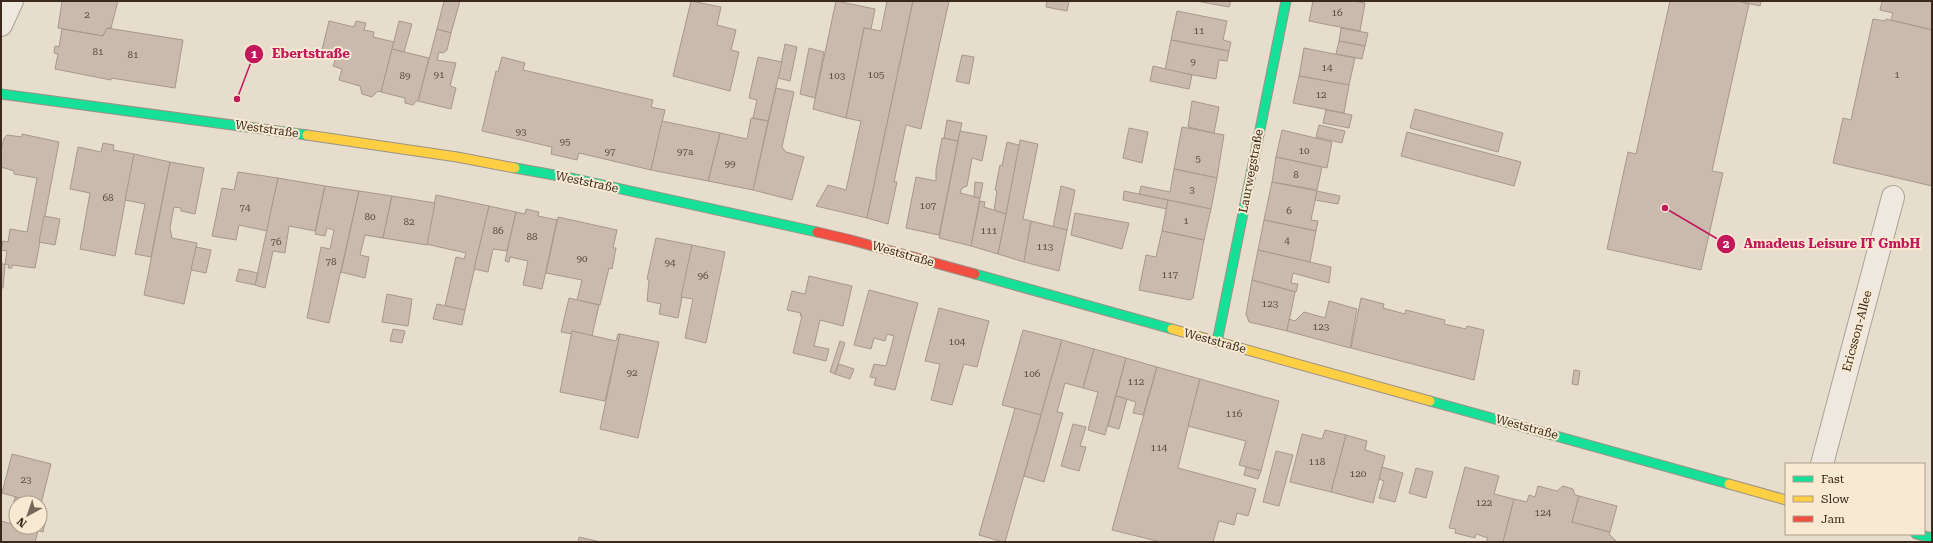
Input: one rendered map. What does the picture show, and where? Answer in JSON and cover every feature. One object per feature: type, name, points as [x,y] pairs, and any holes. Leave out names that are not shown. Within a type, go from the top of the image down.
[{"type":"main road","name":"Laurwegstraße","points":[[1217,342],[1286,1]]},
{"type":"main road","name":"Weststraße","points":[[1,94],[285,132],[457,157],[571,178],[851,240],[1785,500]]},
{"type":"main road","points":[[1920,535],[1932,538]]},
{"type":"street","points":[[1,25],[12,1]]},
{"type":"street","name":"Ericsson-Allee","points":[[1822,463],[1893,197]]},
{"type":"building","points":[[62,1],[118,1],[111,28],[107,28],[103,36],[58,28]]},
{"type":"building","points":[[444,1],[460,1],[451,33],[437,29]]},
{"type":"building","points":[[691,1],[721,7],[717,25],[736,30],[731,50],[739,52],[730,91],[673,76]]},
{"type":"building","points":[[836,1],[875,9],[871,29],[864,28],[846,118],[813,109]]},
{"type":"building","points":[[887,1],[913,1],[867,218],[816,206],[828,185],[846,190],[861,121],[846,118],[864,28],[881,31]]},
{"type":"building","points":[[913,1],[949,1],[921,129],[906,125],[894,182],[897,182],[888,224],[867,218]]},
{"type":"building","points":[[1047,1],[1069,1],[1067,11],[1046,7]]},
{"type":"building","points":[[1196,1],[1231,1],[1229,7]]},
{"type":"building","points":[[1313,1],[1353,1],[1365,3],[1360,31],[1309,21]]},
{"type":"building","points":[[1670,1],[1738,1],[1749,4],[1712,171],[1723,173],[1701,270],[1607,249],[1628,152],[1636,154]]},
{"type":"building","points":[[1738,1],[1761,1],[1760,6]]},
{"type":"building","points":[[1882,1],[1932,1],[1932,30],[1891,20],[1893,13],[1880,10]]},
{"type":"building","points":[[1177,11],[1227,21],[1223,40],[1231,42],[1229,51],[1171,40]]},
{"type":"building","points":[[1873,19],[1885,21],[1886,19],[1932,30],[1932,186],[1833,163],[1843,118],[1851,120]]},
{"type":"building","points":[[329,21],[354,27],[356,21],[366,23],[364,30],[374,32],[373,37],[394,42],[381,92],[378,91],[372,97],[362,94],[360,86],[339,80],[342,69],[333,66],[336,58],[321,54]]},
{"type":"building","points":[[399,21],[412,24],[404,52],[392,49]]},
{"type":"building","points":[[107,28],[183,40],[175,88],[111,78],[111,80],[55,69],[58,54],[54,53],[55,46],[59,47],[62,29],[103,36]]},
{"type":"building","points":[[1341,28],[1368,33],[1365,46],[1339,41]]},
{"type":"building","points":[[437,29],[451,33],[447,50],[443,53],[439,52],[437,60],[456,63],[450,86],[456,88],[451,109],[418,101]]},
{"type":"building","points":[[1171,40],[1229,51],[1227,61],[1219,60],[1216,79],[1165,70]]},
{"type":"building","points":[[1339,41],[1365,46],[1362,59],[1336,54]]},
{"type":"building","points":[[785,44],[797,47],[790,81],[778,78]]},
{"type":"building","points":[[809,48],[824,52],[815,98],[800,94]]},
{"type":"building","points":[[1304,48],[1355,58],[1349,85],[1299,76]]},
{"type":"building","points":[[392,49],[429,58],[418,101],[416,101],[413,105],[405,103],[405,98],[381,92]]},
{"type":"building","points":[[962,55],[974,57],[969,84],[956,81]]},
{"type":"building","points":[[502,57],[525,63],[523,70],[653,100],[651,107],[665,110],[651,170],[579,153],[577,160],[551,154],[552,147],[482,131],[496,71],[498,72]]},
{"type":"building","points":[[758,57],[782,62],[768,121],[753,118],[757,100],[749,98]]},
{"type":"building","points":[[1153,66],[1192,75],[1189,89],[1150,81]]},
{"type":"building","points":[[1299,76],[1349,85],[1344,113],[1293,103]]},
{"type":"building","points":[[776,88],[794,92],[782,147],[786,152],[804,157],[792,200],[753,190]]},
{"type":"building","points":[[1192,101],[1219,107],[1214,133],[1188,127]]},
{"type":"building","points":[[1415,109],[1503,133],[1498,152],[1410,128]]},
{"type":"building","points":[[1326,110],[1352,115],[1349,128],[1323,123]]},
{"type":"building","points":[[751,118],[768,121],[753,190],[708,181],[720,133],[747,139]]},
{"type":"building","points":[[947,120],[962,123],[958,141],[944,138]]},
{"type":"building","points":[[662,121],[720,133],[708,181],[651,170]]},
{"type":"building","points":[[1319,125],[1345,131],[1342,143],[1316,137]]},
{"type":"building","points":[[1182,127],[1224,135],[1217,178],[1174,169]]},
{"type":"building","points":[[1129,128],[1148,132],[1142,163],[1123,158]]},
{"type":"building","points":[[1282,130],[1332,142],[1327,168],[1276,157]]},
{"type":"building","points":[[960,131],[987,136],[982,161],[972,158],[967,186],[962,188],[960,193],[980,198],[971,246],[939,238]]},
{"type":"building","points":[[1407,132],[1521,162],[1514,186],[1401,156]]},
{"type":"building","points":[[22,134],[59,142],[35,268],[12,265],[12,268],[8,268],[9,265],[5,264],[7,251],[1,250],[3,241],[8,242],[10,229],[27,232],[37,178],[14,174],[14,171],[1,167],[1,150],[4,138],[7,135],[22,137]]},
{"type":"building","points":[[942,138],[958,141],[939,235],[906,228],[916,177],[936,181],[936,170]]},
{"type":"building","points":[[1020,140],[1038,144],[1023,219],[1031,221],[1024,262],[998,254]]},
{"type":"building","points":[[1007,142],[1019,145],[1006,214],[994,210],[997,191],[995,190],[1000,165],[1002,166]]},
{"type":"building","points":[[103,143],[114,145],[113,150],[134,154],[115,256],[80,249],[90,193],[70,189],[78,147],[101,152]]},
{"type":"building","points":[[134,154],[170,162],[151,257],[135,254],[145,204],[125,200]]},
{"type":"building","points":[[1276,157],[1322,167],[1317,190],[1272,182]]},
{"type":"building","points":[[170,162],[204,168],[195,214],[181,211],[181,208],[174,207],[170,228],[172,238],[197,243],[184,304],[144,295]]},
{"type":"building","points":[[1174,169],[1217,178],[1211,209],[1139,194],[1141,186],[1170,192]]},
{"type":"building","points":[[238,172],[278,178],[267,231],[239,225],[236,240],[212,236],[222,188],[234,190]]},
{"type":"building","points":[[278,178],[325,186],[315,231],[289,226],[285,253],[273,251],[265,288],[255,285]]},
{"type":"building","points":[[975,182],[983,183],[980,198],[974,197]]},
{"type":"building","points":[[1272,182],[1317,191],[1311,220],[1318,221],[1316,231],[1264,220]]},
{"type":"building","points":[[325,186],[359,191],[329,323],[307,318],[321,247],[330,249],[334,230],[327,228],[325,236],[315,234]]},
{"type":"building","points":[[1061,186],[1075,190],[1067,230],[1053,227]]},
{"type":"building","points":[[359,191],[392,196],[383,238],[365,235],[360,255],[369,257],[365,278],[341,272]]},
{"type":"building","points":[[1124,191],[1168,200],[1167,209],[1123,200]]},
{"type":"building","points":[[1317,191],[1340,196],[1338,204],[1315,200]]},
{"type":"building","points":[[436,195],[489,206],[465,310],[445,306],[456,257],[464,259],[466,253],[426,244]]},
{"type":"building","points":[[392,196],[435,203],[427,245],[383,238]]},
{"type":"building","points":[[1168,200],[1211,209],[1204,240],[1162,231]]},
{"type":"building","points":[[980,201],[985,202],[984,207],[1006,214],[998,254],[971,246]]},
{"type":"building","points":[[489,206],[516,212],[507,251],[493,249],[488,272],[474,269]]},
{"type":"building","points":[[526,209],[539,212],[538,216],[557,220],[542,289],[523,285],[528,261],[510,257],[509,262],[505,261],[516,212],[525,214]]},
{"type":"building","points":[[1075,213],[1129,223],[1122,249],[1071,235]]},
{"type":"building","points":[[44,216],[60,219],[55,245],[39,242]]},
{"type":"building","points":[[558,217],[617,230],[613,248],[616,248],[612,269],[609,268],[600,305],[577,300],[582,280],[546,273]]},
{"type":"building","points":[[1264,220],[1316,231],[1310,262],[1258,250]]},
{"type":"building","points":[[1031,221],[1067,230],[1059,271],[1024,262]]},
{"type":"building","points":[[1162,231],[1204,240],[1193,298],[1190,300],[1139,290],[1146,255],[1156,257]]},
{"type":"building","points":[[656,238],[692,245],[678,318],[659,314],[661,304],[647,301],[649,280],[647,279]]},
{"type":"building","points":[[692,245],[725,252],[706,343],[685,338],[693,299],[681,297]]},
{"type":"building","points":[[196,247],[211,250],[206,273],[191,270]]},
{"type":"building","points":[[1258,250],[1331,267],[1329,283],[1293,273],[1291,283],[1298,284],[1296,292],[1252,280]]},
{"type":"building","points":[[1,263],[5,265],[3,288],[1,288]]},
{"type":"building","points":[[239,269],[258,273],[255,285],[236,281]]},
{"type":"building","points":[[809,276],[852,286],[843,326],[820,320],[814,346],[829,349],[826,361],[793,353],[802,316],[800,316],[801,313],[787,310],[792,291],[805,294]]},
{"type":"building","points":[[1252,280],[1295,292],[1287,331],[1249,322],[1246,314]]},
{"type":"building","points":[[869,290],[918,303],[895,390],[874,385],[876,378],[870,377],[874,364],[886,366],[894,336],[887,334],[885,341],[874,338],[871,349],[854,345]]},
{"type":"building","points":[[387,294],[412,299],[408,326],[382,322]]},
{"type":"building","points":[[569,298],[599,305],[592,336],[572,331],[572,334],[561,332]]},
{"type":"building","points":[[1361,298],[1384,304],[1383,308],[1405,314],[1406,310],[1445,320],[1444,324],[1466,329],[1467,326],[1484,330],[1474,380],[1351,348]]},
{"type":"building","points":[[1329,301],[1357,309],[1350,348],[1287,331],[1289,319],[1295,321],[1304,312],[1325,318]]},
{"type":"building","points":[[437,304],[465,310],[462,325],[433,319]]},
{"type":"building","points":[[939,308],[989,321],[977,367],[964,364],[952,405],[931,400],[940,364],[925,361]]},
{"type":"building","points":[[393,329],[405,331],[402,343],[390,341]]},
{"type":"building","points":[[1023,330],[1062,340],[1041,415],[1002,405]]},
{"type":"building","points":[[572,331],[616,341],[618,334],[620,334],[605,401],[560,392]]},
{"type":"building","points":[[620,334],[659,342],[638,438],[600,429]]},
{"type":"building","points":[[1062,340],[1094,349],[1083,388],[1065,383],[1057,412],[1063,413],[1044,482],[1024,476]]},
{"type":"building","points":[[840,341],[845,343],[835,374],[830,372]]},
{"type":"building","points":[[1094,349],[1126,358],[1105,435],[1088,430],[1098,392],[1083,388]]},
{"type":"building","points":[[1126,358],[1157,367],[1143,415],[1133,413],[1136,402],[1116,396]]},
{"type":"building","points":[[839,364],[854,369],[850,379],[835,374]]},
{"type":"building","points":[[1157,367],[1200,379],[1178,468],[1256,489],[1248,516],[1237,513],[1234,525],[1219,521],[1213,542],[1161,542],[1112,530]]},
{"type":"building","points":[[1574,370],[1580,371],[1578,385],[1572,384]]},
{"type":"building","points":[[1200,379],[1279,401],[1261,471],[1239,465],[1246,441],[1188,426]]},
{"type":"building","points":[[1116,396],[1127,399],[1119,429],[1108,426]]},
{"type":"building","points":[[1015,408],[1041,415],[1005,542],[1003,542],[979,535]]},
{"type":"building","points":[[1073,424],[1086,427],[1080,446],[1086,447],[1079,471],[1061,466]]},
{"type":"building","points":[[1325,430],[1346,435],[1331,492],[1290,482],[1302,434],[1322,439]]},
{"type":"building","points":[[1346,435],[1367,441],[1365,450],[1385,456],[1373,503],[1331,492]]},
{"type":"building","points":[[1276,451],[1293,455],[1279,506],[1263,502]]},
{"type":"building","points":[[12,454],[51,464],[43,495],[9,495],[2,493]]},
{"type":"building","points":[[1246,467],[1261,471],[1258,479],[1244,475]]},
{"type":"building","points":[[1382,467],[1403,473],[1395,502],[1379,498],[1384,481],[1379,479]]},
{"type":"building","points":[[1465,467],[1499,476],[1494,494],[1514,499],[1503,542],[1486,542],[1488,538],[1476,534],[1475,538],[1455,533],[1456,529],[1449,528]]},
{"type":"building","points":[[1416,468],[1433,472],[1426,498],[1409,493]]},
{"type":"building","points":[[1538,486],[1557,491],[1563,486],[1573,489],[1575,495],[1579,496],[1572,522],[1610,532],[1609,534],[1617,542],[1503,542],[1514,499],[1527,502],[1529,495],[1535,497]]},
{"type":"building","points":[[1579,496],[1617,506],[1610,532],[1572,522]]},
{"type":"building","points":[[1,521],[8,523],[8,535],[37,535],[35,542],[1,542]]},
{"type":"building","points":[[579,537],[601,542],[578,542]]},
{"type":"traffic: fast","points":[[1217,342],[1286,1]]},
{"type":"traffic: fast","points":[[1,94],[307,135]]},
{"type":"traffic: fast","points":[[515,168],[571,178],[817,232]]},
{"type":"traffic: fast","points":[[975,274],[1172,329]]},
{"type":"traffic: fast","points":[[1430,401],[1729,484]]},
{"type":"traffic: fast","points":[[1920,535],[1932,538]]},
{"type":"traffic: slow","points":[[307,135],[457,157],[515,168]]},
{"type":"traffic: slow","points":[[1172,329],[1430,401]]},
{"type":"traffic: slow","points":[[1729,484],[1785,500]]},
{"type":"traffic: jam","points":[[817,232],[975,274]]},
{"type":"place","name":"Ebertstraße","points":[[237,99]]},
{"type":"place","name":"Amadeus Leisure IT GmbH","points":[[1665,208]]}]
